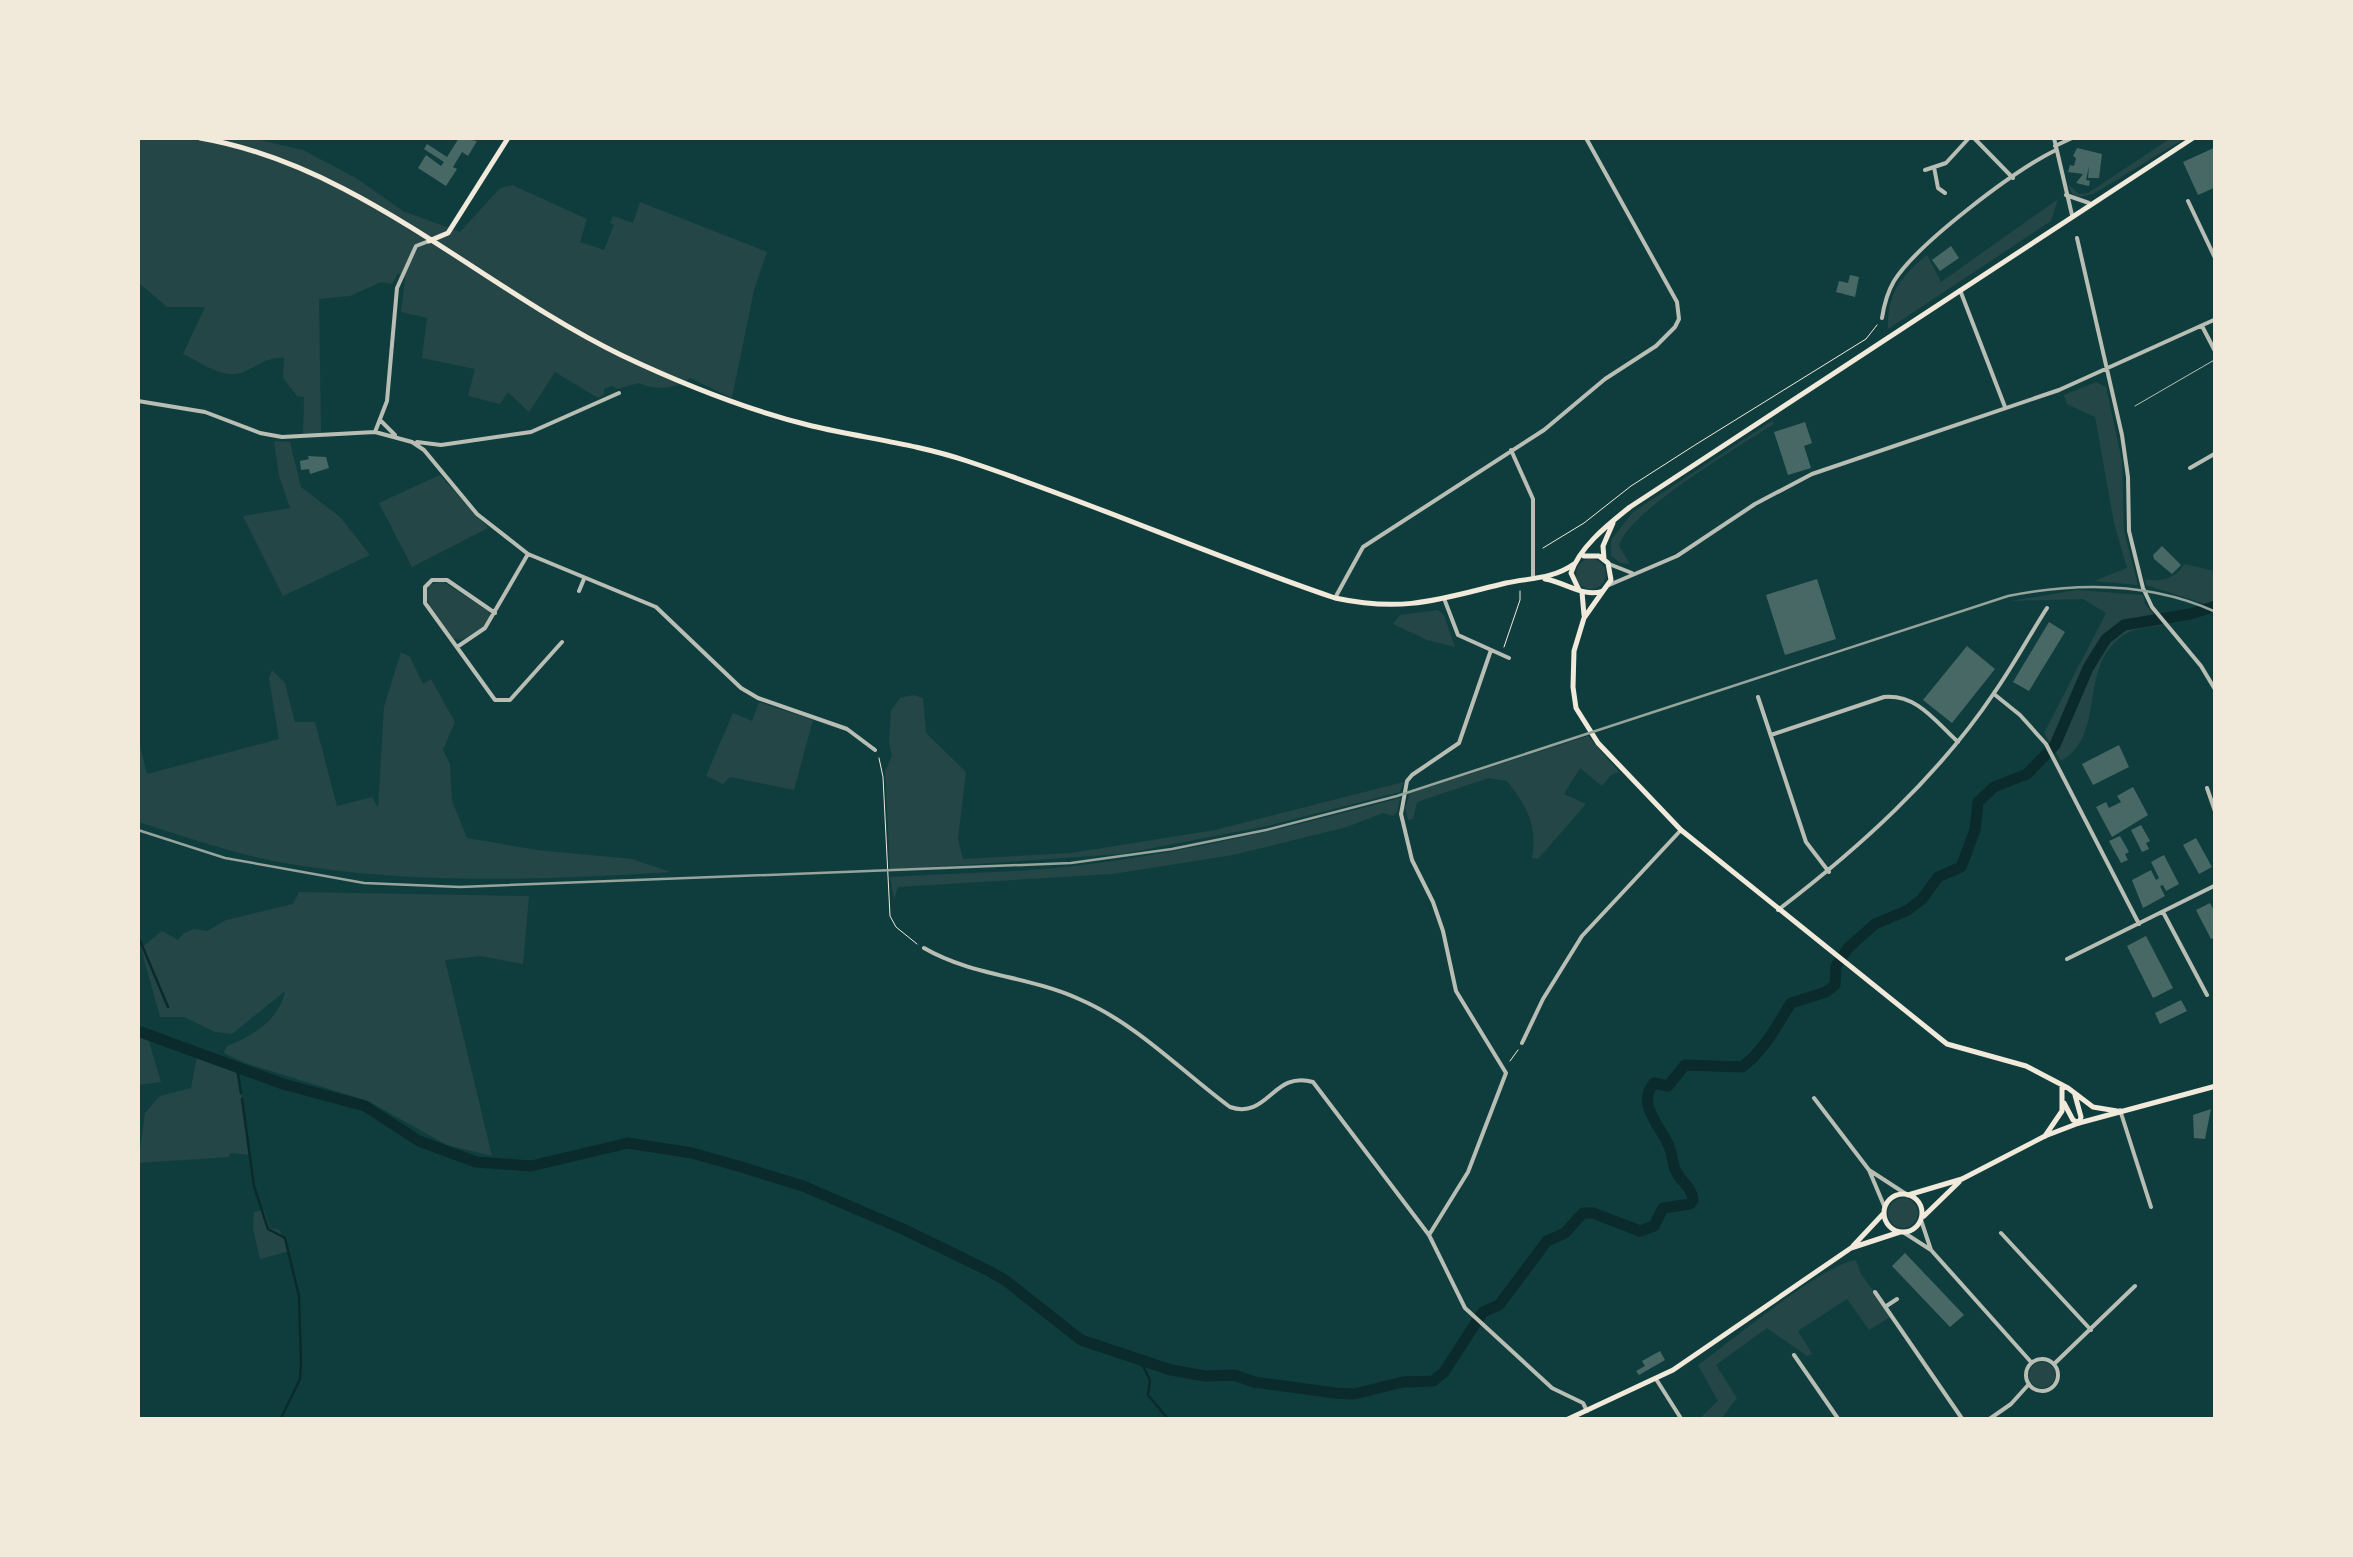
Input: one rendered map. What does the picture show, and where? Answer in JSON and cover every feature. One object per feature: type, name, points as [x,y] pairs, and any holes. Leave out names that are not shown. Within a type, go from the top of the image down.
[{"type":"main road","points":[[200,138],[262,155],[319,178],[387,214],[551,317],[690,385],[810,426],[964,460],[1335,598],[1378,605],[1445,601],[1519,580],[1542,578],[1574,564],[1598,534],[1638,501],[2193,138]]},
{"type":"main road","points":[[429,241],[448,233],[508,138]]},
{"type":"main road","points":[[1614,520],[1604,541],[1612,574],[1584,618],[1572,664],[1575,702],[1598,743],[1681,830],[1948,1044],[2026,1066],[2093,1107],[2119,1110]]},
{"type":"main road","points":[[1581,557],[1593,554],[1606,561]]},
{"type":"main road","points":[[1574,564],[1572,579],[1580,591],[1584,618]]},
{"type":"main road","points":[[1542,578],[1590,594],[1605,588]]},
{"type":"main road","points":[[1566,1420],[1656,1379],[1722,1339],[1851,1248],[1890,1199],[1962,1180],[2044,1136],[2079,1123],[2216,1086]]},
{"type":"main road","points":[[2062,1087],[2064,1103],[2079,1123]]},
{"type":"main road","points":[[2074,1092],[2079,1123]]},
{"type":"main road","points":[[2044,1136],[2060,1117],[2064,1103]]},
{"type":"main road","points":[[1851,1248],[1912,1230],[1962,1180]]},
{"type":"main road","points":[[1907,1194],[1919,1202],[1922,1219]]},
{"type":"main road","points":[[1884,1210],[1888,1225],[1902,1232]]},
{"type":"street","points":[[1335,598],[1364,547],[1544,430],[1604,379],[1656,346],[1676,327],[1677,302],[1586,138]]},
{"type":"street","points":[[1925,170],[1956,155],[1972,138],[2013,178]]},
{"type":"street","points":[[2054,138],[2072,216]]},
{"type":"street","points":[[1882,318],[1885,300],[1900,272],[1971,207],[2072,138]]},
{"type":"street","points":[[1934,167],[1938,188],[1945,193]]},
{"type":"street","points":[[2066,194],[2092,204]]},
{"type":"street","points":[[2188,201],[2216,260]]},
{"type":"street","points":[[2077,238],[2126,461],[2129,531],[2145,594],[2216,691]]},
{"type":"street","points":[[374,432],[381,421],[388,388],[397,288],[416,246],[429,241]]},
{"type":"street","points":[[1960,290],[2006,408]]},
{"type":"street","points":[[1605,588],[1676,556],[1744,510],[1812,474],[2006,408],[2107,369],[2216,319]]},
{"type":"street","points":[[2202,326],[2216,356]]},
{"type":"street","points":[[138,401],[205,412],[282,438],[374,432],[442,445],[541,430],[620,393]]},
{"type":"street","points":[[381,421],[396,436]]},
{"type":"street","points":[[412,442],[478,514],[528,554],[656,607],[740,688],[847,729],[875,750]]},
{"type":"street","points":[[432,460],[442,445]]},
{"type":"street","points":[[1511,450],[1533,499],[1533,579]]},
{"type":"street","points":[[2190,468],[2216,453]]},
{"type":"street","points":[[457,647],[486,628],[528,554]]},
{"type":"street","points":[[1606,561],[1632,573]]},
{"type":"street","points":[[579,591],[584,579]]},
{"type":"street","points":[[495,612],[447,580],[432,580],[425,587],[425,603],[495,700],[510,700],[561,646]]},
{"type":"street","points":[[1445,601],[1458,636],[1509,658]]},
{"type":"street","points":[[1778,910],[1829,872],[1888,818],[1958,742],[1994,694],[2047,608]]},
{"type":"street","points":[[1429,1235],[1474,1160],[1506,1072],[1456,991],[1433,902],[1412,860],[1401,806],[1408,781],[1459,743],[1490,650]]},
{"type":"street","points":[[1994,694],[2046,744],[2139,924]]},
{"type":"street","points":[[1758,696],[1806,842],[1829,872]]},
{"type":"street","points":[[1772,734],[1884,697],[1900,696],[1918,704],[1958,742]]},
{"type":"street","points":[[2207,788],[2216,814]]},
{"type":"street","points":[[1522,1043],[1543,999],[1582,936],[1681,830]]},
{"type":"street","points":[[2068,960],[2216,885]]},
{"type":"street","points":[[2164,912],[2207,996]]},
{"type":"street","points":[[924,948],[961,966],[1064,993],[1121,1019],[1230,1107],[1243,1110],[1258,1106],[1285,1082],[1301,1078],[1313,1082],[1429,1235],[1465,1308],[1552,1388],[1583,1403],[1587,1411]]},
{"type":"street","points":[[1814,1098],[1869,1170],[1884,1210]]},
{"type":"street","points":[[2119,1110],[2150,1206]]},
{"type":"street","points":[[1869,1170],[1907,1194]]},
{"type":"street","points":[[1922,1219],[1931,1250]]},
{"type":"street","points":[[1902,1232],[1931,1250],[2031,1362]]},
{"type":"street","points":[[2001,1233],[2091,1330]]},
{"type":"street","points":[[2054,1364],[2136,1286]]},
{"type":"street","points":[[1875,1292],[1963,1420]]},
{"type":"street","points":[[1886,1306],[1897,1299]]},
{"type":"street","points":[[1794,1355],[1839,1420]]},
{"type":"street","points":[[2041,1358],[2054,1364],[2058,1373],[2053,1386],[2044,1391],[2028,1384],[2026,1370],[2031,1362],[2041,1358]]},
{"type":"street","points":[[1656,1379],[1682,1420]]},
{"type":"street","points":[[1988,1420],[2028,1384]]},
{"type":"lane","points":[[2135,406],[2216,356]]},
{"type":"path","points":[[1532,554],[1584,524],[1632,486],[1695,445],[1866,339],[1882,318]]},
{"type":"path","points":[[1501,654],[1520,600],[1519,580]]},
{"type":"path","points":[[875,750],[883,777],[890,916],[896,928],[924,948]]},
{"type":"path","points":[[1504,1067],[1522,1043]]},
{"type":"shaded area","points":[[138,138],[251,138],[303,150],[356,178],[403,211],[460,232],[500,188],[512,185],[587,219],[580,242],[604,250],[614,225],[610,223],[613,216],[633,223],[640,202],[767,252],[754,290],[732,398],[690,378],[666,388],[639,383],[617,389],[612,386],[598,398],[555,372],[529,412],[508,392],[500,404],[468,396],[475,369],[422,358],[427,318],[401,312],[405,278],[398,273],[392,284],[381,282],[350,296],[319,299],[321,434],[303,435],[304,397],[297,396],[283,378],[284,358],[236,374],[206,366],[183,354],[205,307],[167,307],[140,284],[138,287]]},
{"type":"shaded area","points":[[2171,138],[2186,138],[2093,194],[2079,197],[2072,194],[2068,184],[2079,194],[2088,193]]},
{"type":"shaded area","points":[[2058,199],[2051,221],[1888,329],[1897,287],[1927,255],[1941,282]]},
{"type":"shaded area","points":[[2096,382],[2106,387],[2122,461],[2124,531],[2138,585],[2094,581],[2127,568],[2114,523],[2095,417],[2067,404],[2064,395]]},
{"type":"shaded area","points":[[1772,421],[1774,424],[1687,480],[1642,516],[1619,546],[1630,564],[1611,556],[1611,540],[1633,512]]},
{"type":"shaded area","points":[[274,441],[290,442],[301,487],[340,517],[370,555],[283,596],[243,516],[290,508],[279,476]]},
{"type":"shaded area","points":[[440,475],[488,528],[412,567],[379,503]]},
{"type":"shaded area","points":[[1591,559],[1602,563],[1606,574],[1602,585],[1591,589],[1580,585],[1576,574],[1580,563]]},
{"type":"shaded area","points":[[2184,564],[2215,571],[2215,607],[2146,585],[2145,579],[2168,578]]},
{"type":"shaded area","points":[[442,581],[489,611],[484,627],[462,640],[454,639],[427,599],[429,585]]},
{"type":"shaded area","points":[[2077,590],[2143,595],[2145,604],[2163,625],[2129,632],[2110,648],[2101,664],[2084,734],[2061,761],[2044,733],[2106,613],[2083,599],[2010,601]]},
{"type":"shaded area","points":[[1438,610],[1444,615],[1455,647],[1427,640],[1393,624],[1400,615]]},
{"type":"shaded area","points":[[401,652],[410,657],[423,684],[431,679],[455,722],[443,750],[450,764],[452,801],[467,838],[537,850],[632,859],[671,872],[526,878],[380,875],[265,859],[138,822],[138,738],[147,774],[279,739],[269,678],[272,670],[285,683],[295,722],[315,722],[337,806],[372,797],[378,808],[384,707]]},
{"type":"shaded area","points":[[900,698],[923,698],[926,733],[966,772],[958,839],[963,859],[1071,853],[1215,830],[1404,782],[1400,792],[1267,826],[1122,854],[890,870],[885,772],[892,755],[891,710]]},
{"type":"shaded area","points":[[759,702],[813,720],[794,790],[730,777],[723,784],[706,776],[733,713],[752,721]]},
{"type":"shaded area","points":[[1588,736],[1619,772],[1602,786],[1580,768],[1564,794],[1586,804],[1538,859],[1532,858],[1529,817],[1507,781],[1489,778],[1417,802],[1413,819],[1408,820],[1405,808],[1410,793]]},
{"type":"shaded area","points":[[1400,798],[1393,816],[1383,813],[1347,827],[1233,855],[1113,874],[898,887],[894,899],[890,877],[1116,861],[1239,838]]},
{"type":"shaded area","points":[[299,892],[529,896],[523,964],[480,956],[445,960],[492,1156],[447,1145],[368,1101],[224,1053],[227,1046],[246,1038],[271,1018],[285,991],[232,1034],[215,1032],[184,1017],[160,1017],[141,948],[162,931],[178,940],[194,929],[207,931],[226,920],[293,904]]},
{"type":"shaded area","points":[[138,1031],[147,1035],[161,1082],[138,1085]]},
{"type":"shaded area","points":[[197,1056],[237,1068],[251,1155],[230,1153],[229,1157],[138,1163],[145,1113],[160,1096],[191,1088]]},
{"type":"shaded area","points":[[1903,1198],[1913,1203],[1918,1213],[1913,1223],[1903,1228],[1893,1223],[1888,1213],[1893,1203]]},
{"type":"shaded area","points":[[264,1210],[270,1228],[279,1230],[290,1251],[260,1259],[253,1229],[254,1212]]},
{"type":"shaded area","points":[[1856,1260],[1861,1274],[1892,1316],[1869,1330],[1847,1299],[1798,1331],[1812,1354],[1807,1356],[1767,1328],[1716,1365],[1737,1398],[1721,1419],[1699,1419],[1718,1401],[1698,1365],[1800,1289]]},
{"type":"shaded area","points":[[2042,1362],[2051,1366],[2055,1375],[2051,1384],[2042,1388],[2033,1384],[2029,1375],[2033,1366]]},
{"type":"building","points":[[459,138],[477,141],[468,156],[462,152],[446,186],[418,168],[426,155],[441,166],[444,162],[424,149],[427,144],[447,157]]},
{"type":"building","points":[[2216,147],[2216,187],[2198,195],[2183,162]]},
{"type":"building","points":[[2077,148],[2102,154],[2099,178],[2088,178],[2089,166],[2086,180],[2090,181],[2089,186],[2076,183],[2083,174],[2068,172],[2070,165],[2074,166]]},
{"type":"building","points":[[1951,246],[1959,258],[1940,271],[1932,260]]},
{"type":"building","points":[[1850,275],[1859,277],[1855,297],[1836,292],[1839,281],[1848,283]]},
{"type":"building","points":[[1805,422],[1812,443],[1804,446],[1811,468],[1788,475],[1774,432]]},
{"type":"building","points":[[308,456],[326,457],[329,468],[310,474],[309,469],[301,470],[300,461],[309,459]]},
{"type":"building","points":[[2162,546],[2181,565],[2172,574],[2154,559]]},
{"type":"building","points":[[1817,579],[1836,639],[1785,655],[1766,595]]},
{"type":"building","points":[[2049,622],[2065,632],[2029,691],[2013,682]]},
{"type":"building","points":[[1967,646],[1995,669],[1952,723],[1923,700]]},
{"type":"building","points":[[2119,745],[2129,767],[2093,785],[2082,764]]},
{"type":"building","points":[[2133,787],[2148,815],[2112,837],[2096,807],[2106,802],[2109,808],[2121,802],[2117,796]]},
{"type":"building","points":[[2141,825],[2150,841],[2146,843],[2149,849],[2142,852],[2131,830]]},
{"type":"building","points":[[2120,836],[2129,852],[2125,854],[2128,860],[2121,863],[2109,841]]},
{"type":"building","points":[[2196,838],[2212,867],[2199,874],[2183,845]]},
{"type":"building","points":[[2164,855],[2179,884],[2166,891],[2160,886],[2165,896],[2143,908],[2132,880],[2151,870],[2156,880],[2159,878],[2151,862]]},
{"type":"building","points":[[2210,903],[2216,914],[2216,937],[2211,939],[2196,910]]},
{"type":"building","points":[[2146,936],[2173,988],[2153,998],[2127,946]]},
{"type":"building","points":[[2181,1000],[2187,1011],[2160,1024],[2155,1013]]},
{"type":"building","points":[[2211,1109],[2205,1139],[2194,1138],[2193,1115]]},
{"type":"building","points":[[1905,1253],[1964,1315],[1950,1327],[1892,1266]]},
{"type":"building","points":[[1660,1351],[1665,1360],[1639,1375],[1636,1371],[1645,1366],[1642,1361]]},
{"type":"waterway","points":[[138,1031],[283,1084],[365,1106],[419,1141],[476,1162],[531,1166],[628,1143],[692,1153],[803,1186],[987,1270],[1081,1340],[1171,1370],[1205,1376],[1234,1375],[1254,1382],[1354,1394],[1403,1382],[1433,1381],[1444,1372],[1483,1312],[1499,1305],[1547,1241],[1565,1233],[1583,1213],[1593,1213],[1640,1231],[1654,1226],[1663,1208],[1690,1204],[1693,1200],[1675,1170],[1667,1141],[1649,1108],[1649,1091],[1654,1083],[1668,1086],[1685,1065],[1742,1067],[1763,1046],[1791,1003],[1826,992],[1835,985],[1836,966],[1848,948],[1875,924],[1908,910],[1922,899],[1938,877],[1961,867],[1975,830],[1978,802],[1994,787],[2027,774],[2055,745],[2088,668],[2106,639],[2124,625],[2216,606]]},
{"type":"waterway","points":[[138,936],[168,1007]]},
{"type":"waterway","points":[[237,1068],[241,1093]]},
{"type":"waterway","points":[[242,1099],[254,1186],[268,1229],[285,1238],[299,1296],[300,1379],[280,1420]]},
{"type":"waterway","points":[[1141,1362],[1150,1380],[1148,1395],[1169,1420]]},
{"type":"railway","points":[[138,830],[225,858],[364,883],[460,887],[1071,863],[1172,849],[1266,830],[1397,796],[2008,596],[2061,588],[2114,588],[2166,595],[2216,612]]}]
